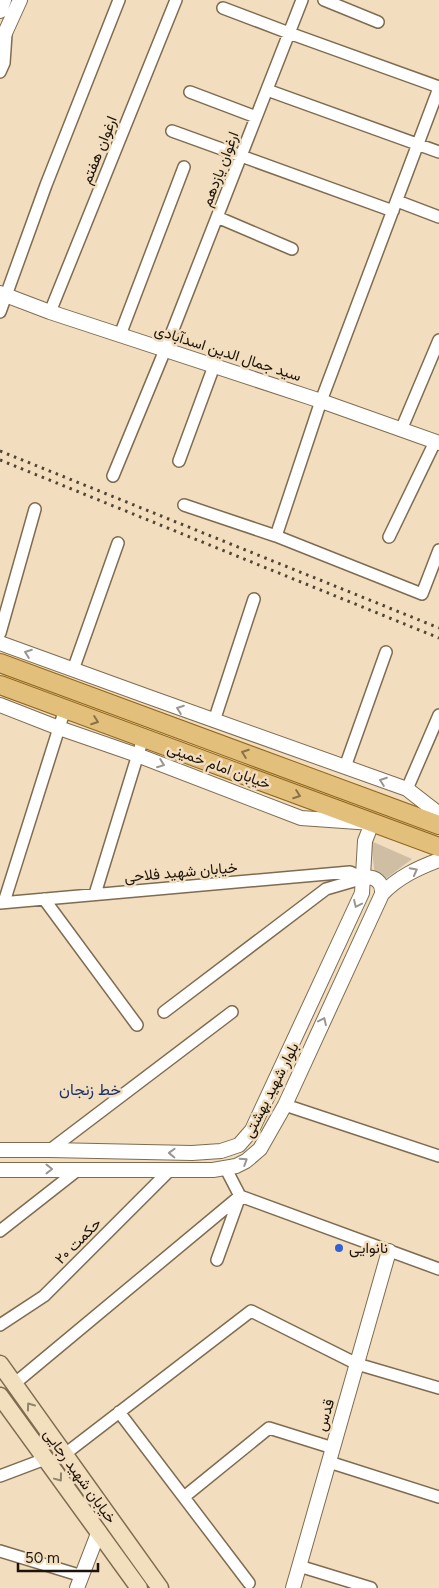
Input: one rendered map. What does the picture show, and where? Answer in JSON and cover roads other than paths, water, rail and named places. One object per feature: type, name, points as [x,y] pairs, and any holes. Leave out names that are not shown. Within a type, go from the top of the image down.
[{"type":"main road","name":"خیابان امام خمینی","points":[[0,663],[439,825]]},
{"type":"main road","name":"خیابان امام خمینی","points":[[0,686],[372,822],[438,858]]},
{"type":"main road","points":[[372,822],[379,802]]},
{"type":"main road","name":"خیابان شهید رجایی","points":[[0,1364],[160,1588]]},
{"type":"main road","name":"خیابان شهید رجایی","points":[[0,1396],[139,1588]]},
{"type":"main road","points":[[99,1531],[113,1522]]},
{"type":"street","points":[[0,10],[4,0]]},
{"type":"street","points":[[0,44],[20,0]]},
{"type":"street","points":[[0,312],[2,291],[119,0]]},
{"type":"street","name":"ارغوان هفتم","points":[[50,312],[176,0]]},
{"type":"street","name":"ارغوان یازدهم","points":[[113,476],[165,350],[302,0]]},
{"type":"street","points":[[324,0],[378,22]]},
{"type":"street","points":[[223,8],[439,87],[321,401],[276,536]]},
{"type":"street","points":[[0,72],[4,63],[6,30]]},
{"type":"street","points":[[267,90],[439,152]]},
{"type":"street","points":[[190,92],[256,116]]},
{"type":"street","points":[[172,131],[241,156],[395,206],[439,217]]},
{"type":"street","points":[[120,335],[184,167]]},
{"type":"street","points":[[217,217],[292,249]]},
{"type":"street","name":"سید جمال الدین اسدآبادی","points":[[2,291],[50,312],[321,401],[437,443]]},
{"type":"street","points":[[401,430],[439,340]]},
{"type":"street","points":[[179,461],[214,366]]},
{"type":"street","points":[[389,537],[437,443]]},
{"type":"street","points":[[184,505],[276,536],[422,594],[439,550]]},
{"type":"street","points":[[0,633],[36,509]]},
{"type":"street","points":[[73,670],[118,543]]},
{"type":"street","points":[[214,721],[254,599]]},
{"type":"street","points":[[0,643],[407,789],[439,814]]},
{"type":"street","points":[[345,767],[386,652]]},
{"type":"street","points":[[0,704],[59,728],[137,755],[301,818],[372,822]]},
{"type":"street","points":[[2,902],[65,709]]},
{"type":"street","points":[[407,789],[439,715]]},
{"type":"street","points":[[95,894],[143,738]]},
{"type":"street","name":"بلوار شهید بهشتی","points":[[0,1150],[192,1154],[221,1151],[239,1145],[252,1130],[362,893],[365,841],[372,822]]},
{"type":"street","name":"بلوار شهید بهشتی","points":[[6,1170],[226,1169],[246,1161],[260,1149],[284,1104],[382,894],[391,885],[414,870],[438,858]]},
{"type":"street","name":"خیابان شهید فلاحی","points":[[2,902],[350,872],[364,878]]},
{"type":"street","points":[[164,1012],[326,889],[370,877],[380,882],[382,894]]},
{"type":"street","points":[[44,899],[137,1025]]},
{"type":"street","points":[[50,1150],[232,1012]]},
{"type":"street","points":[[284,1104],[439,1156]]},
{"type":"street","points":[[6,1170],[16,1149]]},
{"type":"street","points":[[0,1231],[79,1169]]},
{"type":"street","points":[[226,1169],[240,1196],[439,1269]]},
{"type":"street","name":"حکمت ۲۰","points":[[0,1325],[44,1296],[170,1170]]},
{"type":"street","points":[[217,1260],[240,1196]]},
{"type":"street","points":[[14,1384],[240,1196]]},
{"type":"street","name":"قدس","points":[[293,1588],[389,1252]]},
{"type":"street","points":[[65,1454],[251,1311],[357,1364],[439,1388]]},
{"type":"street","points":[[119,1412],[249,1583]]},
{"type":"street","points":[[184,1497],[269,1428],[333,1448]]},
{"type":"street","points":[[0,1476],[45,1459]]},
{"type":"street","points":[[329,1462],[439,1497]]},
{"type":"street","points":[[0,1551],[79,1582],[99,1531]]},
{"type":"street","points":[[299,1566],[371,1588]]},
{"type":"railway","points":[[0,451],[439,628]]},
{"type":"railway","points":[[0,460],[439,638]]},
{"type":"place","name":"نانوایی","points":[[339,1248]]},
{"type":"district","name":"خط زنجان","points":[[90,1089]]}]
